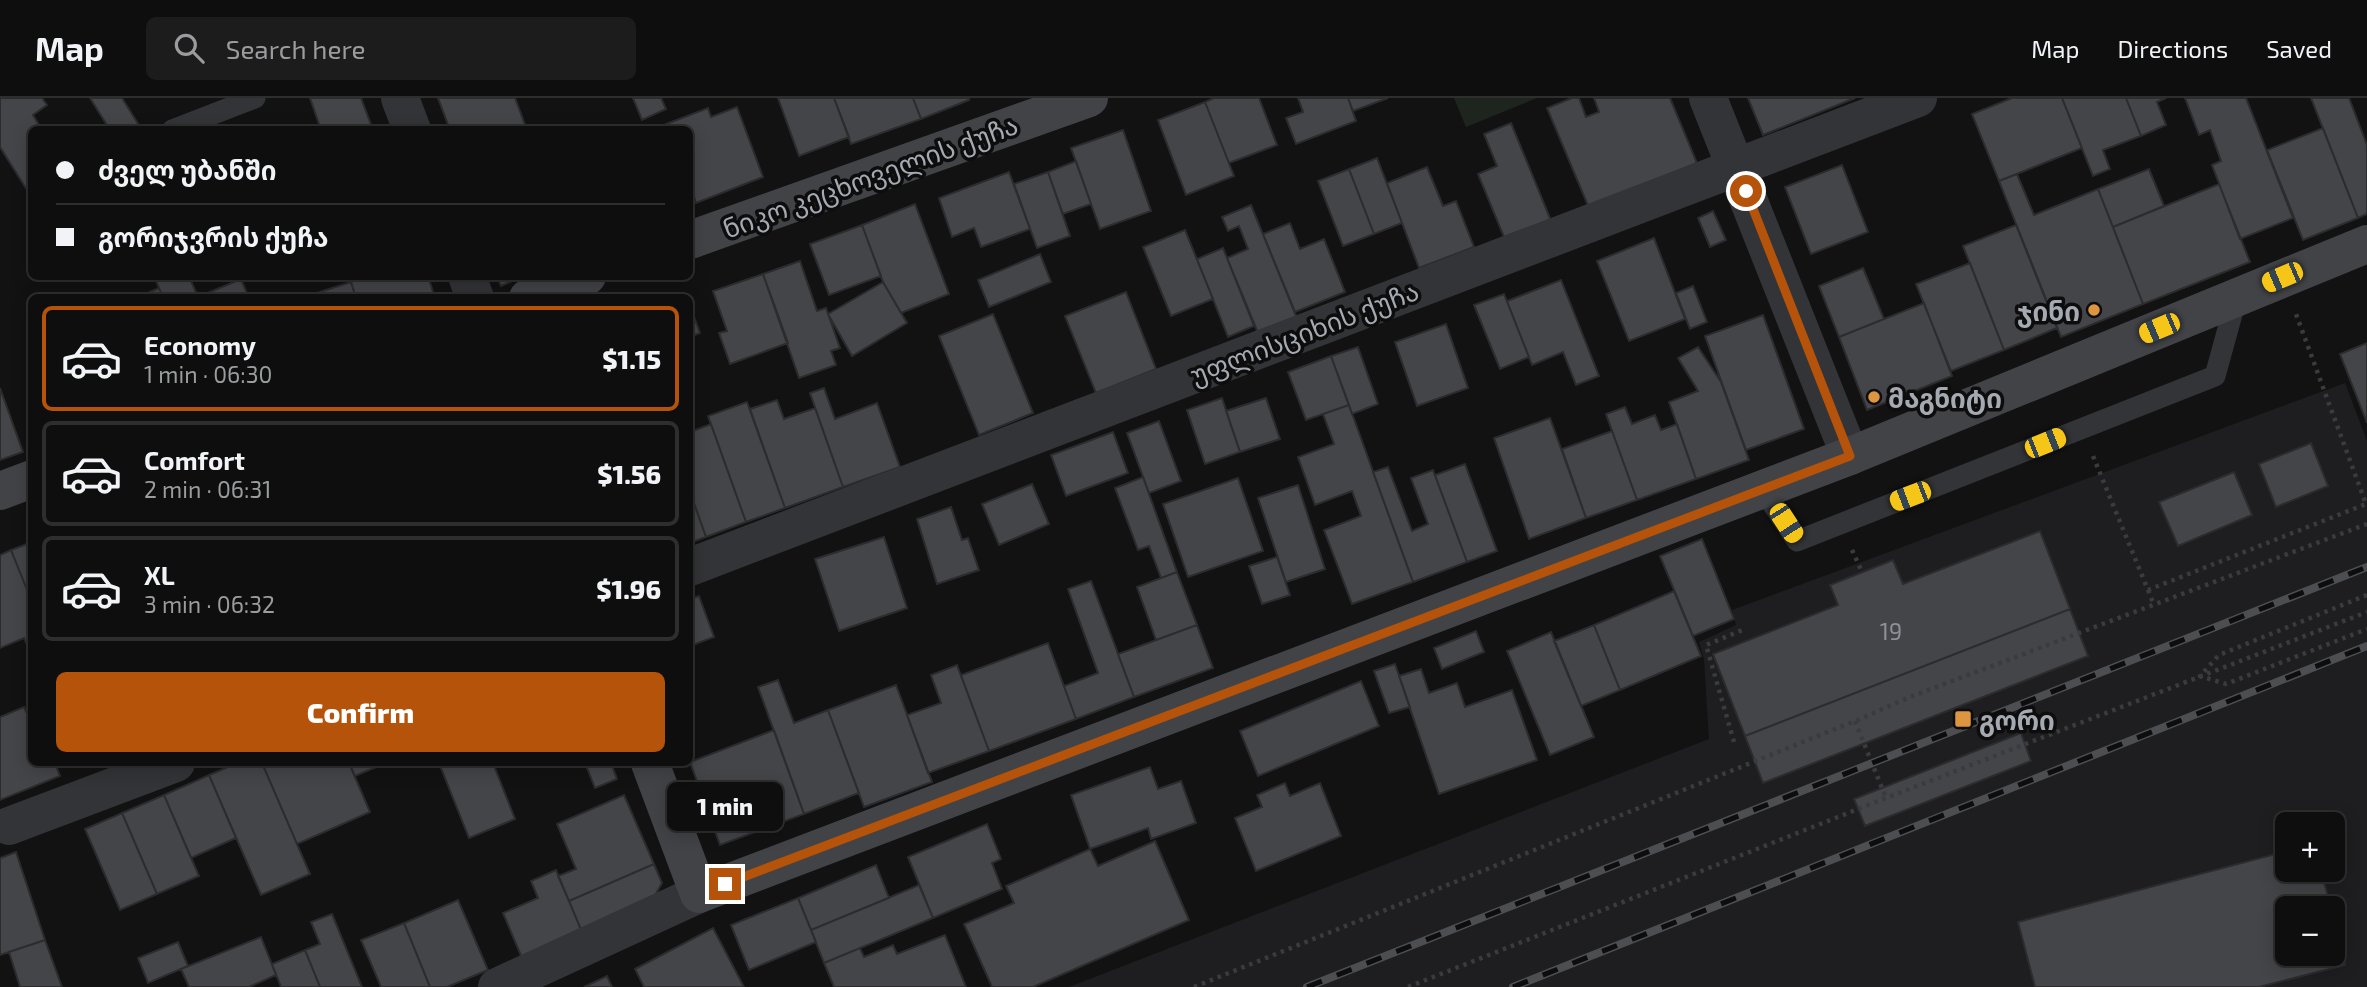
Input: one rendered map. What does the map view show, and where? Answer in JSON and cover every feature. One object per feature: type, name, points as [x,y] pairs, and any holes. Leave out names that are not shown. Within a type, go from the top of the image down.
[{"type":"main road","name":"ნიკო კეცხოველის ქუჩა","points":[[693,239],[1089,98]]},
{"type":"main road","points":[[651,766],[699,894],[1850,456],[2367,244]]},
{"type":"main road","points":[[539,294],[576,280]]},
{"type":"main road","points":[[0,491],[28,480]]},
{"type":"street","points":[[400,98],[410,126]]},
{"type":"street","points":[[1708,98],[1850,456]]},
{"type":"street","name":"უფლისციხის ქუჩა","points":[[693,566],[1919,98]]},
{"type":"street","points":[[9,827],[168,766]]},
{"type":"street","points":[[497,987],[699,894]]},
{"type":"lane","points":[[182,126],[255,98]]},
{"type":"lane","points":[[1762,488],[1797,541],[2214,376],[2236,296]]},
{"type":"path","points":[[2148,590],[2366,506],[2282,277]]},
{"type":"path","points":[[2082,428],[2154,605]]},
{"type":"path","points":[[1194,987],[1910,697],[2367,524]]},
{"type":"path","points":[[2200,676],[2218,654],[2367,595]]},
{"type":"path","points":[[1408,987],[2367,612]]},
{"type":"path","points":[[1734,742],[1706,645],[1745,629]]},
{"type":"path","points":[[2200,676],[2225,684],[2367,629]]},
{"type":"path","points":[[1855,721],[1886,798]]},
{"type":"shaded area","points":[[1454,98],[1537,98],[1466,127]]},
{"type":"shaded area","points":[[2345,383],[2367,441],[2367,987],[1069,987],[1709,739],[1704,659],[1699,642],[1736,625],[1732,610]]},
{"type":"building","points":[[0,98],[42,98],[47,105],[33,115],[40,126],[28,126],[28,189],[0,147]]},
{"type":"building","points":[[90,98],[122,98],[140,126],[108,126]]},
{"type":"building","points":[[310,98],[361,98],[372,126],[320,126]]},
{"type":"building","points":[[438,98],[515,98],[526,126],[448,126]]},
{"type":"building","points":[[633,98],[661,98],[666,109],[642,120]]},
{"type":"building","points":[[778,98],[834,98],[849,137],[799,156]]},
{"type":"building","points":[[834,98],[913,98],[921,119],[851,144]]},
{"type":"building","points":[[913,98],[969,98],[969,100],[921,119]]},
{"type":"building","points":[[1214,98],[1259,98],[1277,145],[1229,163],[1205,102]]},
{"type":"building","points":[[1298,98],[1348,98],[1356,121],[1296,144],[1286,118],[1303,112]]},
{"type":"building","points":[[1348,98],[1388,98],[1353,111]]},
{"type":"building","points":[[1579,98],[1586,117],[1599,112],[1594,98],[1670,98],[1697,163],[1589,208],[1547,108]]},
{"type":"building","points":[[1748,98],[1855,98],[1763,135]]},
{"type":"building","points":[[2012,98],[2062,98],[2082,148],[1999,181],[1972,114]]},
{"type":"building","points":[[2062,98],[2126,98],[2141,136],[2103,150],[2110,169],[2093,176]]},
{"type":"building","points":[[2126,98],[2166,98],[2157,102],[2166,125],[2141,136]]},
{"type":"building","points":[[2185,98],[2246,98],[2293,218],[2240,239],[2212,165],[2221,161],[2210,130],[2199,135]]},
{"type":"building","points":[[2311,98],[2349,98],[2367,145],[2367,214],[2358,218]]},
{"type":"building","points":[[1205,102],[1234,176],[1186,195],[1158,120]]},
{"type":"building","points":[[737,107],[763,177],[696,203],[693,194],[693,126],[666,124],[708,108],[711,117]]},
{"type":"building","points":[[1511,123],[1552,223],[1506,242],[1478,174],[1497,166],[1484,134]]},
{"type":"building","points":[[2323,128],[2358,218],[2303,240],[2267,150]]},
{"type":"building","points":[[1123,130],[1151,211],[1100,229],[1071,148]]},
{"type":"building","points":[[1377,158],[1402,223],[1374,234],[1349,169]]},
{"type":"building","points":[[1076,161],[1091,204],[1063,214],[1048,172]]},
{"type":"building","points":[[1842,165],[1868,232],[1811,254],[1785,187]]},
{"type":"building","points":[[1427,167],[1443,206],[1456,201],[1474,247],[1419,268],[1387,183]]},
{"type":"building","points":[[1349,169],[1374,234],[1343,246],[1318,181]]},
{"type":"building","points":[[2149,169],[2164,206],[2113,227],[2098,189]]},
{"type":"building","points":[[1009,172],[1030,229],[981,247],[974,228],[952,237],[939,198]]},
{"type":"building","points":[[1048,172],[1070,236],[1037,248],[1014,184]]},
{"type":"building","points":[[2017,174],[2034,215],[2098,189],[2143,304],[2061,337],[1999,181]]},
{"type":"building","points":[[2219,184],[2250,262],[2143,304],[2113,227]]},
{"type":"building","points":[[915,204],[949,294],[901,313],[883,282],[862,225]]},
{"type":"building","points":[[1251,205],[1297,318],[1258,333],[1227,258],[1248,249],[1239,226],[1228,231],[1222,217]]},
{"type":"building","points":[[1713,211],[1726,240],[1710,247],[1698,218]]},
{"type":"building","points":[[1290,223],[1300,249],[1324,239],[1345,292],[1295,312],[1263,234]]},
{"type":"building","points":[[862,225],[881,276],[829,295],[810,244]]},
{"type":"building","points":[[2016,225],[2057,328],[2004,350],[1963,246]]},
{"type":"building","points":[[1185,230],[1213,299],[1171,316],[1143,247]]},
{"type":"building","points":[[1654,238],[1685,319],[1629,341],[1597,261]]},
{"type":"building","points":[[1223,248],[1254,326],[1228,337],[1197,259]]},
{"type":"building","points":[[1040,254],[1051,282],[989,307],[978,280]]},
{"type":"building","points":[[800,261],[817,311],[826,308],[840,348],[831,351],[836,365],[799,378],[763,274]]},
{"type":"building","points":[[1970,263],[2004,350],[1951,371],[1916,284]]},
{"type":"building","points":[[1863,268],[1884,319],[1839,337],[1819,286]]},
{"type":"building","points":[[763,274],[788,343],[730,364],[719,333],[727,331],[713,291]]},
{"type":"building","points":[[156,280],[191,280],[197,294],[161,294]]},
{"type":"building","points":[[239,280],[241,280],[247,294],[205,294]]},
{"type":"building","points":[[429,280],[434,294],[355,294],[351,282]]},
{"type":"building","points":[[499,280],[514,280],[501,286]]},
{"type":"building","points":[[1561,280],[1599,376],[1576,385],[1563,352],[1532,365],[1507,301]]},
{"type":"building","points":[[351,282],[355,294],[314,294]]},
{"type":"building","points":[[883,282],[907,323],[852,356],[828,314]]},
{"type":"building","points":[[1693,286],[1707,322],[1690,329],[1676,293]]},
{"type":"building","points":[[159,288],[161,294],[145,294]]},
{"type":"building","points":[[1126,292],[1156,369],[1096,393],[1065,316]]},
{"type":"building","points":[[1504,294],[1529,357],[1500,369],[1474,305]]},
{"type":"building","points":[[1924,303],[1952,376],[1867,410],[1839,337]]},
{"type":"building","points":[[693,314],[700,333],[693,336]]},
{"type":"building","points":[[993,314],[1033,413],[979,435],[939,336]]},
{"type":"building","points":[[1763,315],[1804,429],[1746,450],[1705,336]]},
{"type":"building","points":[[1446,324],[1468,388],[1417,406],[1395,342]]},
{"type":"building","points":[[2367,343],[2367,423],[2340,354]]},
{"type":"building","points":[[1358,347],[1378,404],[1352,414],[1331,356]]},
{"type":"building","points":[[1698,347],[1721,382],[1749,460],[1696,479],[1669,402],[1698,391],[1678,358]]},
{"type":"building","points":[[1331,356],[1349,405],[1306,420],[1288,372]]},
{"type":"building","points":[[0,388],[23,452],[0,460]]},
{"type":"building","points":[[824,388],[835,419],[877,403],[900,467],[843,487],[810,393]]},
{"type":"building","points":[[1222,398],[1240,452],[1205,464],[1187,410]]},
{"type":"building","points":[[1266,398],[1280,439],[1240,452],[1226,411]]},
{"type":"building","points":[[777,400],[784,419],[815,408],[843,487],[785,508],[750,409]]},
{"type":"building","points":[[747,402],[785,508],[746,522],[708,416]]},
{"type":"building","points":[[1349,405],[1413,582],[1352,604],[1324,530],[1361,516],[1352,491],[1315,505],[1298,457],[1334,444],[1323,414]]},
{"type":"building","points":[[1625,407],[1632,424],[1655,415],[1661,430],[1677,424],[1696,479],[1637,500],[1606,414]]},
{"type":"building","points":[[1550,418],[1586,518],[1529,539],[1494,438]]},
{"type":"building","points":[[1159,421],[1181,481],[1149,493],[1127,433]]},
{"type":"building","points":[[711,424],[746,522],[706,537],[693,500],[693,431]]},
{"type":"building","points":[[1612,431],[1637,500],[1586,518],[1562,449]]},
{"type":"building","points":[[1113,432],[1128,473],[1066,496],[1051,455]]},
{"type":"building","points":[[2311,443],[2328,486],[2276,507],[2259,464]]},
{"type":"building","points":[[1465,464],[1497,551],[1467,562],[1435,475]]},
{"type":"building","points":[[1388,467],[1412,531],[1428,524],[1411,478],[1433,470],[1467,562],[1413,582],[1373,472]]},
{"type":"building","points":[[2234,472],[2252,515],[2178,546],[2159,502]]},
{"type":"building","points":[[1143,477],[1177,572],[1161,578],[1149,546],[1138,550],[1115,488]]},
{"type":"building","points":[[1238,478],[1263,551],[1188,577],[1163,504]]},
{"type":"building","points":[[1032,484],[1049,524],[999,545],[982,504]]},
{"type":"building","points":[[1298,485],[1325,569],[1286,582],[1258,498]]},
{"type":"building","points":[[693,500],[706,537],[693,542]]},
{"type":"building","points":[[951,507],[962,540],[968,538],[979,570],[937,584],[917,519]]},
{"type":"building","points":[[2040,531],[2070,609],[1745,736],[1713,654],[1838,605],[1830,585],[1893,560],[1903,584]]},
{"type":"building","points":[[884,537],[907,608],[839,631],[815,559]]},
{"type":"building","points":[[1702,539],[1734,619],[1693,636],[1660,556]]},
{"type":"building","points":[[28,544],[28,592],[11,550]]},
{"type":"building","points":[[11,550],[28,592],[28,647],[24,638],[0,648],[0,555]]},
{"type":"building","points":[[1277,557],[1290,595],[1262,604],[1249,566]]},
{"type":"building","points":[[1177,572],[1197,625],[1156,640],[1137,587]]},
{"type":"building","points":[[1091,581],[1134,697],[1076,719],[1064,686],[1098,673],[1068,589]]},
{"type":"building","points":[[1674,591],[1701,656],[1620,690],[1594,625]]},
{"type":"building","points":[[699,596],[714,637],[693,645],[693,598]]},
{"type":"building","points":[[2070,609],[2088,656],[1763,783],[1745,736]]},
{"type":"building","points":[[1197,625],[1213,668],[1134,697],[1118,654]]},
{"type":"building","points":[[1594,625],[1620,690],[1581,706],[1554,641]]},
{"type":"building","points":[[1476,631],[1484,652],[1442,669],[1434,648]]},
{"type":"building","points":[[1551,632],[1594,737],[1550,755],[1507,651]]},
{"type":"building","points":[[1048,643],[1076,719],[989,751],[961,675]]},
{"type":"building","points":[[1395,664],[1410,707],[1389,713],[1374,671]]},
{"type":"building","points":[[957,665],[989,751],[928,773],[907,715],[941,703],[931,675]]},
{"type":"building","points":[[1421,669],[1429,693],[1457,683],[1465,707],[1512,690],[1537,760],[1439,794],[1399,676]]},
{"type":"building","points":[[778,680],[794,723],[828,710],[859,793],[804,814],[758,687]]},
{"type":"building","points":[[1361,681],[1379,726],[1258,776],[1240,731]]},
{"type":"building","points":[[896,685],[932,782],[864,807],[828,710]]},
{"type":"building","points":[[24,707],[28,716],[28,766],[56,766],[60,776],[0,800],[0,717]]},
{"type":"building","points":[[774,730],[804,814],[720,845],[691,766],[693,761]]},
{"type":"building","points":[[2021,733],[2031,761],[1865,826],[1854,799]]},
{"type":"building","points":[[230,766],[263,766],[310,874],[261,895],[209,775]]},
{"type":"building","points":[[263,766],[350,766],[370,812],[297,844]]},
{"type":"building","points":[[350,766],[379,766],[355,776]]},
{"type":"building","points":[[440,766],[494,766],[515,819],[469,838]]},
{"type":"building","points":[[586,766],[612,766],[617,779],[595,788]]},
{"type":"building","points":[[1150,767],[1158,789],[1181,781],[1196,823],[1151,839],[1148,828],[1090,849],[1071,795]]},
{"type":"building","points":[[209,775],[236,838],[191,858],[164,795]]},
{"type":"building","points":[[1285,783],[1290,796],[1320,783],[1341,836],[1256,871],[1235,818],[1262,807],[1257,795]]},
{"type":"building","points":[[164,795],[199,876],[157,894],[122,813]]},
{"type":"building","points":[[624,795],[654,864],[569,901],[558,876],[576,869],[557,824]]},
{"type":"building","points":[[122,813],[157,894],[120,910],[85,829]]},
{"type":"building","points":[[987,824],[1001,859],[992,863],[1002,889],[933,918],[908,857]]},
{"type":"building","points":[[1155,841],[1189,920],[1033,987],[992,987],[964,924],[1014,903],[1006,886],[1090,849],[1098,866]]},
{"type":"building","points":[[16,852],[45,940],[0,955],[0,858]]},
{"type":"building","points":[[2275,854],[2275,882],[2324,882],[2328,896],[2275,896],[2275,966],[2341,966],[2259,987],[2035,987],[2018,922]]},
{"type":"building","points":[[654,864],[662,883],[651,903],[582,932],[569,901]]},
{"type":"building","points":[[876,865],[889,898],[811,930],[798,898]]},
{"type":"building","points":[[556,870],[582,932],[522,958],[503,913],[538,898],[531,881]]},
{"type":"building","points":[[919,885],[933,918],[824,963],[811,930]]},
{"type":"building","points":[[798,898],[816,942],[749,970],[731,925]]},
{"type":"building","points":[[458,900],[488,970],[447,987],[430,987],[404,923]]},
{"type":"building","points":[[332,914],[362,987],[320,987],[305,950],[320,944],[311,922]]},
{"type":"building","points":[[404,923],[430,987],[381,987],[361,940]]},
{"type":"building","points":[[713,928],[744,987],[644,987],[635,969]]},
{"type":"building","points":[[945,935],[966,987],[834,987],[824,963],[860,948],[864,957],[893,945],[897,954]]},
{"type":"building","points":[[261,937],[276,975],[249,987],[189,987],[181,969]]},
{"type":"building","points":[[45,940],[62,987],[20,987],[9,952]]},
{"type":"building","points":[[178,942],[188,966],[148,983],[138,958]]},
{"type":"building","points":[[305,950],[320,987],[281,987],[272,964]]},
{"type":"building","points":[[607,976],[612,987],[584,987]]},
{"type":"railway","points":[[1307,987],[2367,567]]},
{"type":"railway","points":[[1513,987],[2367,646]]},
{"type":"place","name":"ჯინი","points":[[2094,310]]},
{"type":"place","name":"მაგნიტი","points":[[1874,397]]},
{"type":"place","name":"გორი","points":[[1963,719]]},
{"type":"route","points":[[725,884],[1850,456],[1746,191]]}]
